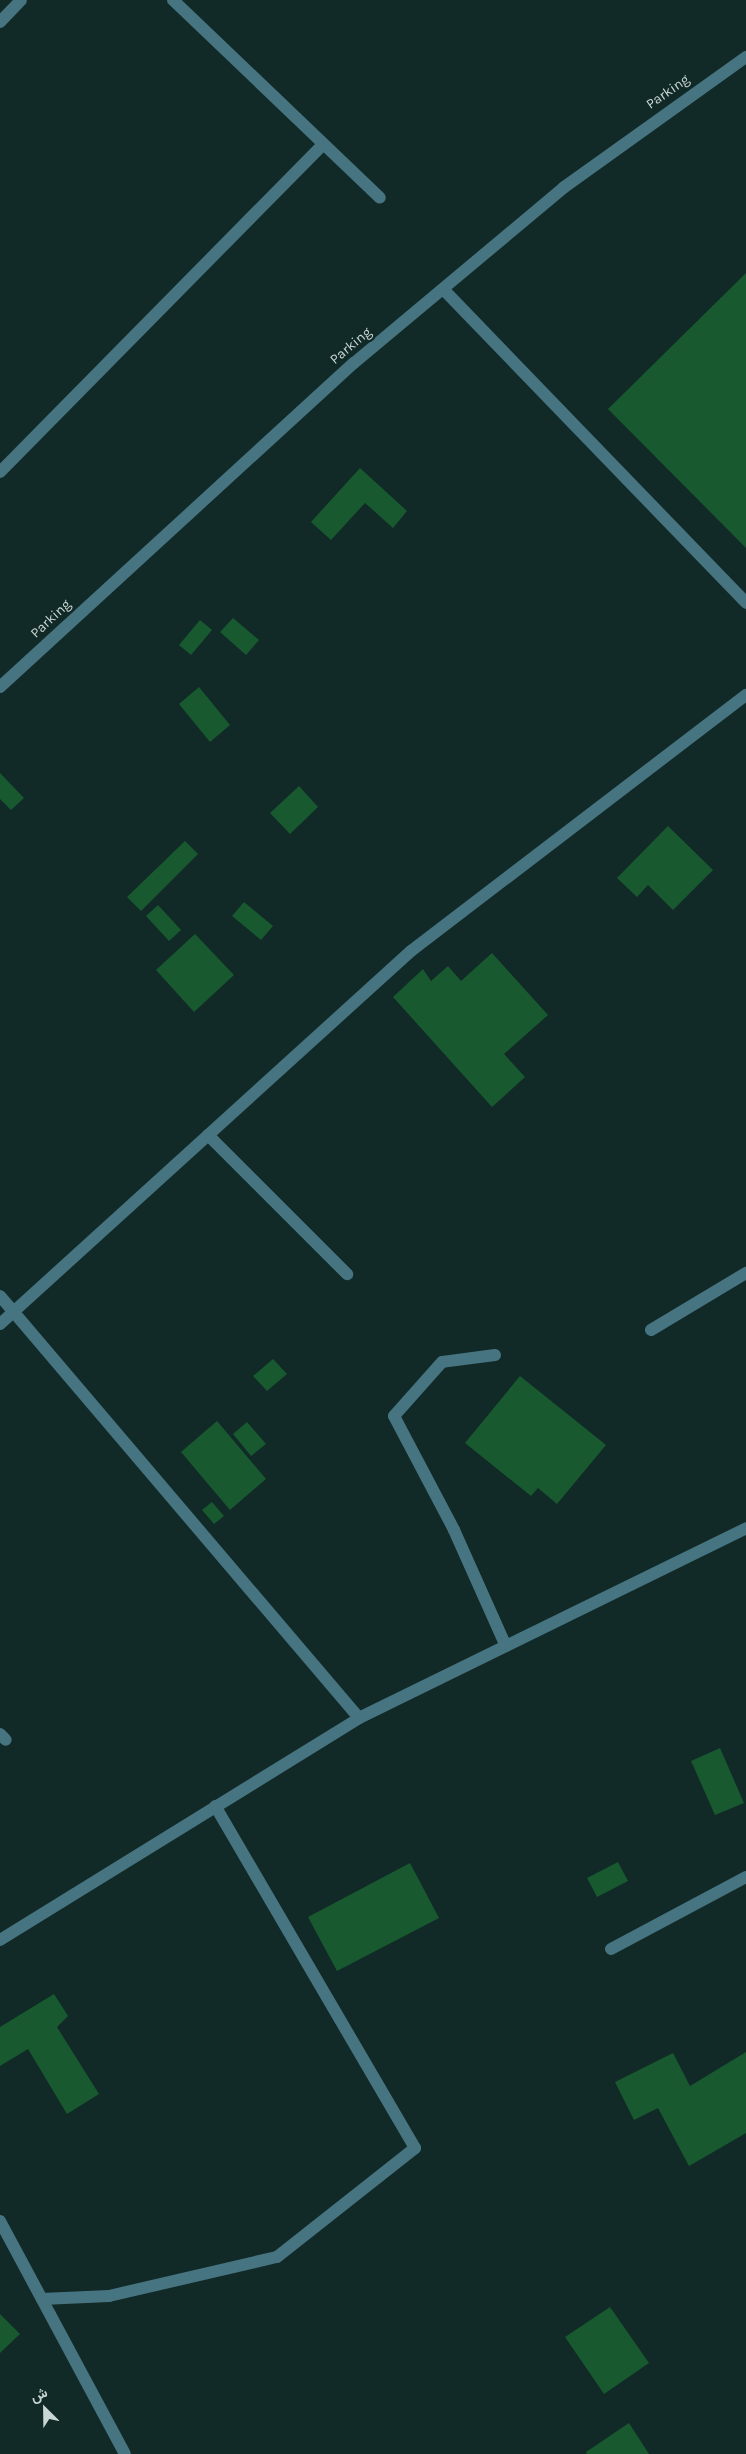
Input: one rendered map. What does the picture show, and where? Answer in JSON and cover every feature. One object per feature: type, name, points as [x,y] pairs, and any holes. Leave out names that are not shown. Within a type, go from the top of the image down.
[{"type":"street","points":[[0,22],[21,0]]},
{"type":"street","points":[[173,0],[380,198]]},
{"type":"street","name":"Parking","points":[[0,687],[354,363],[444,290],[563,188],[746,57]]},
{"type":"street","points":[[0,472],[323,144]]},
{"type":"street","points":[[444,290],[746,603]]},
{"type":"street","points":[[0,1324],[411,951],[746,696]]},
{"type":"street","points":[[208,1135],[347,1274]]},
{"type":"street","points":[[651,1330],[746,1273]]},
{"type":"street","points":[[0,1296],[15,1310],[359,1718]]},
{"type":"street","points":[[496,1355],[442,1362],[394,1416],[454,1530],[506,1646]]},
{"type":"street","points":[[0,1940],[359,1718],[746,1528]]},
{"type":"street","points":[[42,2299],[109,2296],[277,2257],[415,2148],[215,1806]]},
{"type":"street","points":[[611,1949],[746,1877]]},
{"type":"street","points":[[0,2221],[125,2454]]},
{"type":"building","points":[[746,273],[746,548],[608,409]]},
{"type":"building","points":[[360,468],[407,511],[393,528],[365,503],[331,540],[311,522]]},
{"type":"building","points":[[233,618],[259,640],[246,655],[220,632]]},
{"type":"building","points":[[200,620],[212,630],[191,655],[179,645]]},
{"type":"building","points":[[199,687],[230,725],[210,742],[179,704]]},
{"type":"building","points":[[0,773],[24,798],[11,810],[0,799]]},
{"type":"building","points":[[299,786],[318,807],[290,834],[270,813]]},
{"type":"building","points":[[668,826],[713,870],[673,910],[648,885],[637,897],[617,878]]},
{"type":"building","points":[[185,841],[198,854],[141,911],[127,897]]},
{"type":"building","points":[[244,902],[273,926],[261,940],[232,916]]},
{"type":"building","points":[[158,905],[181,930],[169,941],[146,916]]},
{"type":"building","points":[[195,934],[234,975],[194,1012],[156,970]]},
{"type":"building","points":[[492,953],[548,1015],[504,1054],[525,1077],[492,1107],[393,997],[423,969],[431,981],[448,966],[461,981]]},
{"type":"building","points":[[273,1359],[287,1374],[267,1391],[253,1376]]},
{"type":"building","points":[[520,1376],[606,1445],[557,1504],[538,1488],[531,1496],[465,1443]]},
{"type":"building","points":[[217,1421],[266,1479],[230,1510],[181,1452]]},
{"type":"building","points":[[247,1422],[266,1444],[251,1456],[233,1434]]},
{"type":"building","points":[[212,1502],[224,1516],[214,1524],[202,1510]]},
{"type":"building","points":[[720,1748],[744,1803],[715,1815],[691,1761]]},
{"type":"building","points":[[618,1862],[628,1881],[597,1897],[587,1878]]},
{"type":"building","points":[[410,1863],[439,1918],[337,1971],[308,1917]]},
{"type":"building","points":[[54,1994],[68,2016],[57,2027],[99,2094],[67,2114],[28,2049],[0,2066],[0,2027]]},
{"type":"building","points":[[746,2052],[746,2133],[689,2166],[658,2108],[634,2120],[615,2082],[673,2053],[690,2086]]},
{"type":"building","points":[[610,2307],[649,2363],[604,2394],[565,2337]]},
{"type":"building","points":[[0,2314],[20,2334],[0,2353]]},
{"type":"building","points":[[629,2423],[649,2454],[587,2454],[586,2452]]}]
